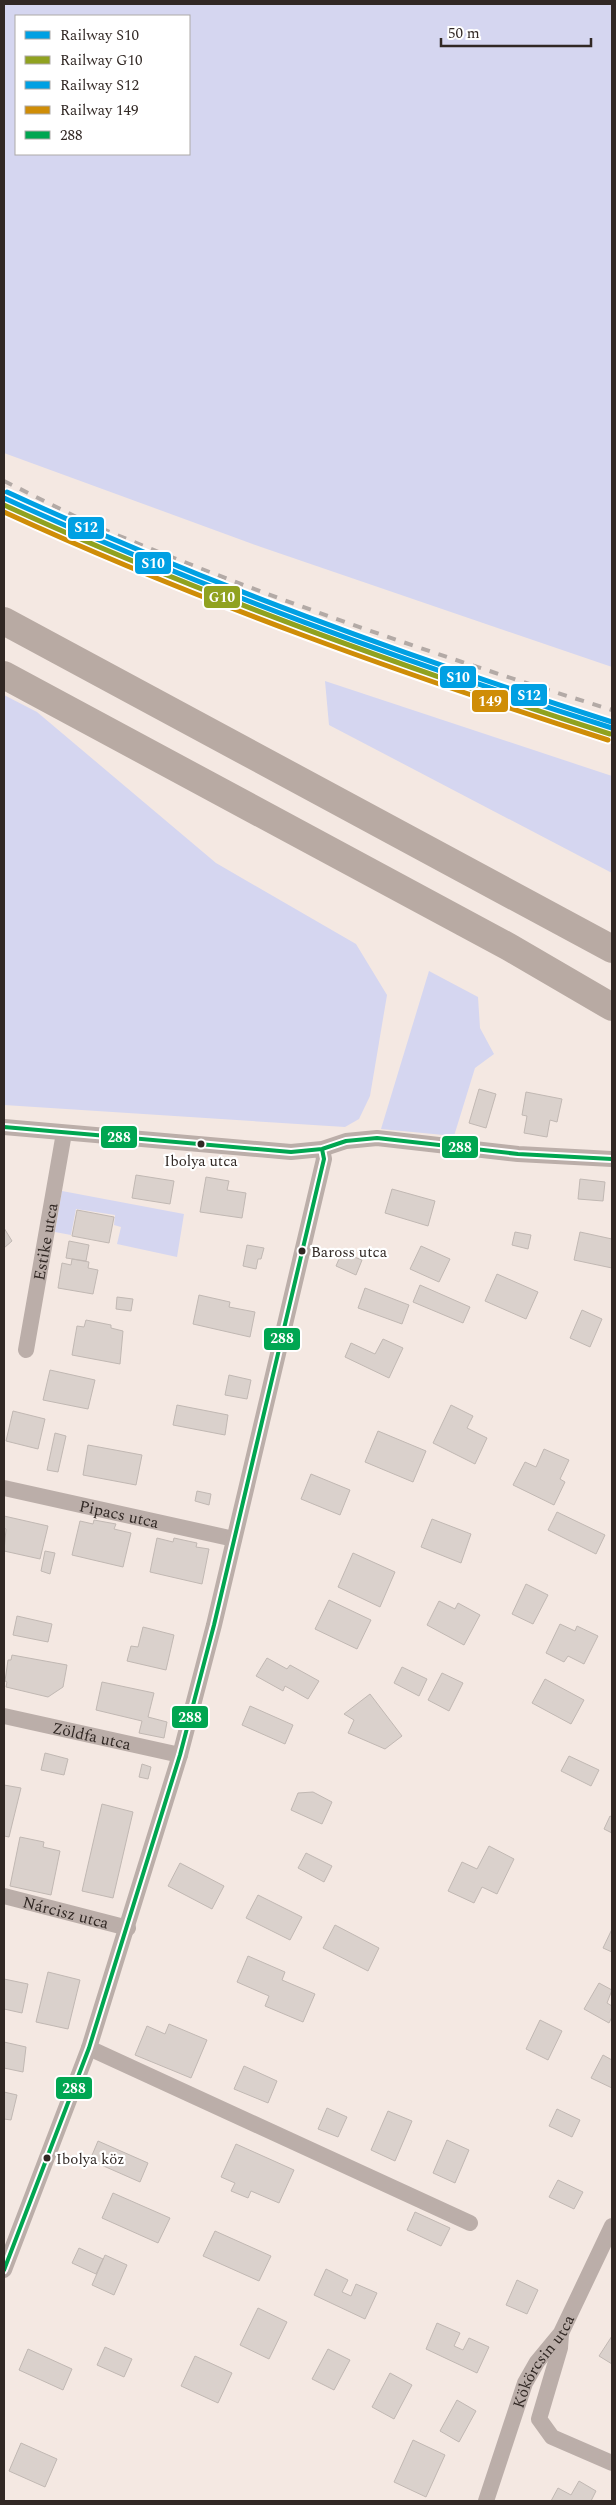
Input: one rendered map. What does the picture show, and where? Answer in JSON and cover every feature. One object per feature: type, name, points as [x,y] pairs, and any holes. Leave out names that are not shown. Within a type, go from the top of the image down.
[{"type":"highway","points":[[4,621],[612,948]]},
{"type":"highway","points":[[4,675],[509,948],[612,1007]]},
{"type":"street","points":[[4,1127],[291,1152],[322,1149],[346,1141],[377,1138],[518,1154],[612,1159]]},
{"type":"street","name":"Estike utca","points":[[26,1350],[64,1133]]},
{"type":"street","points":[[4,2270],[90,2048],[180,1755],[234,1539],[324,1159],[322,1149]]},
{"type":"street","name":"Pipacs utca","points":[[4,1488],[234,1539]]},
{"type":"street","name":"Zöldfa utca","points":[[4,1716],[180,1755]]},
{"type":"street","name":"Nárcisz utca","points":[[4,1896],[128,1928]]},
{"type":"street","points":[[90,2048],[470,2223]]},
{"type":"street","name":"Kökörcsin utca","points":[[486,2501],[525,2383],[537,2362],[561,2333],[612,2226]]},
{"type":"street","points":[[561,2333],[560,2348],[539,2419],[552,2437],[612,2463]]},
{"type":"shaded area","points":[[4,4],[612,4],[612,667],[261,547],[4,453]]},
{"type":"shaded area","points":[[325,681],[612,776],[612,873],[329,725]]},
{"type":"shaded area","points":[[4,695],[37,712],[216,863],[356,944],[387,995],[370,1096],[359,1119],[345,1127],[4,1105]]},
{"type":"shaded area","points":[[429,971],[478,997],[480,1028],[494,1054],[475,1068],[454,1136],[381,1129]]},
{"type":"shaded area","points":[[62,1191],[184,1214],[177,1257],[117,1244],[121,1227],[114,1225],[115,1215],[76,1209],[71,1235],[55,1232]]},
{"type":"building","points":[[479,1089],[496,1094],[486,1128],[469,1123]]},
{"type":"building","points":[[526,1092],[562,1099],[557,1122],[550,1120],[547,1137],[524,1133],[527,1116],[522,1115]]},
{"type":"building","points":[[136,1175],[174,1181],[170,1204],[132,1198]]},
{"type":"building","points":[[206,1177],[229,1181],[227,1190],[246,1193],[242,1218],[200,1212]]},
{"type":"building","points":[[580,1179],[605,1182],[603,1201],[578,1199]]},
{"type":"building","points":[[392,1189],[435,1201],[428,1226],[385,1213]]},
{"type":"building","points":[[77,1210],[114,1217],[109,1243],[72,1236]]},
{"type":"building","points":[[4,1228],[12,1241],[4,1248]]},
{"type":"building","points":[[515,1232],[531,1235],[528,1249],[512,1245]]},
{"type":"building","points":[[580,1232],[612,1239],[612,1268],[574,1260]]},
{"type":"building","points":[[69,1241],[89,1245],[86,1261],[66,1258]]},
{"type":"building","points":[[247,1245],[264,1248],[261,1259],[258,1259],[256,1269],[243,1266]]},
{"type":"building","points":[[421,1246],[450,1259],[439,1282],[410,1269]]},
{"type":"building","points":[[342,1252],[362,1260],[356,1275],[336,1266]]},
{"type":"building","points":[[72,1259],[89,1262],[88,1268],[98,1270],[93,1294],[58,1288],[62,1263],[71,1265]]},
{"type":"building","points":[[497,1274],[538,1292],[526,1319],[485,1301]]},
{"type":"building","points":[[420,1285],[470,1307],[463,1323],[413,1302]]},
{"type":"building","points":[[365,1288],[409,1305],[402,1324],[358,1308]]},
{"type":"building","points":[[199,1295],[230,1302],[229,1307],[255,1312],[250,1337],[193,1324]]},
{"type":"building","points":[[117,1297],[133,1299],[131,1311],[116,1309]]},
{"type":"building","points":[[582,1310],[602,1319],[590,1347],[570,1338]]},
{"type":"building","points":[[86,1320],[111,1325],[111,1328],[123,1331],[120,1364],[72,1355],[77,1326],[84,1327]]},
{"type":"building","points":[[383,1339],[403,1348],[389,1378],[345,1357],[351,1343],[375,1354]]},
{"type":"building","points":[[50,1370],[95,1380],[88,1409],[43,1400]]},
{"type":"building","points":[[229,1375],[251,1380],[247,1399],[225,1395]]},
{"type":"building","points":[[177,1405],[228,1415],[225,1435],[173,1425]]},
{"type":"building","points":[[451,1405],[473,1416],[467,1428],[487,1438],[475,1464],[433,1443]]},
{"type":"building","points":[[13,1411],[45,1419],[38,1449],[6,1441]]},
{"type":"building","points":[[378,1431],[426,1451],[413,1482],[365,1462]]},
{"type":"building","points":[[55,1433],[66,1436],[58,1472],[47,1470]]},
{"type":"building","points":[[88,1445],[142,1455],[136,1485],[83,1475]]},
{"type":"building","points":[[544,1449],[569,1460],[560,1479],[565,1482],[554,1505],[513,1485],[525,1462],[536,1467]]},
{"type":"building","points":[[311,1474],[350,1490],[340,1515],[301,1499]]},
{"type":"building","points":[[197,1491],[211,1494],[209,1505],[195,1501]]},
{"type":"building","points":[[557,1512],[605,1535],[596,1554],[548,1530]]},
{"type":"building","points":[[4,1516],[48,1526],[40,1559],[4,1551],[6,1529],[4,1528]]},
{"type":"building","points":[[432,1519],[471,1534],[461,1563],[421,1547]]},
{"type":"building","points":[[94,1520],[116,1524],[114,1529],[131,1533],[123,1567],[72,1555],[80,1521],[93,1524]]},
{"type":"building","points":[[157,1538],[173,1542],[174,1538],[197,1543],[196,1547],[209,1549],[202,1584],[150,1572]]},
{"type":"building","points":[[45,1551],[55,1553],[50,1574],[41,1571]]},
{"type":"building","points":[[353,1553],[395,1572],[380,1607],[338,1587]]},
{"type":"building","points":[[526,1584],[548,1595],[533,1624],[512,1614]]},
{"type":"building","points":[[329,1600],[371,1620],[357,1649],[315,1629]]},
{"type":"building","points":[[439,1601],[455,1609],[458,1603],[480,1615],[464,1645],[427,1625]]},
{"type":"building","points":[[17,1616],[52,1624],[48,1642],[13,1635]]},
{"type":"building","points":[[560,1624],[575,1631],[577,1626],[598,1636],[584,1664],[568,1656],[564,1662],[546,1653]]},
{"type":"building","points":[[143,1627],[174,1635],[166,1670],[127,1661],[131,1646],[138,1647]]},
{"type":"building","points":[[12,1655],[67,1665],[63,1687],[48,1697],[6,1687],[8,1660],[11,1660]]},
{"type":"building","points":[[267,1658],[287,1669],[290,1665],[319,1681],[308,1699],[285,1686],[283,1691],[256,1676]]},
{"type":"building","points":[[402,1667],[427,1679],[419,1696],[394,1683]]},
{"type":"building","points":[[442,1673],[463,1683],[449,1711],[428,1700]]},
{"type":"building","points":[[545,1679],[584,1700],[571,1724],[532,1703]]},
{"type":"building","points":[[102,1682],[154,1693],[148,1717],[167,1722],[164,1738],[139,1733],[142,1721],[96,1710]]},
{"type":"building","points":[[370,1694],[402,1736],[385,1749],[348,1733],[354,1720],[344,1714]]},
{"type":"building","points":[[250,1706],[293,1725],[285,1744],[242,1725]]},
{"type":"building","points":[[45,1753],[68,1759],[64,1775],[41,1770]]},
{"type":"building","points":[[569,1756],[599,1770],[591,1786],[561,1771]]},
{"type":"building","points":[[142,1764],[151,1767],[148,1779],[139,1777]]},
{"type":"building","points":[[4,1785],[21,1788],[9,1837],[4,1836]]},
{"type":"building","points":[[313,1792],[332,1802],[322,1824],[291,1810],[298,1793]]},
{"type":"building","points":[[102,1804],[133,1812],[113,1898],[82,1891]]},
{"type":"building","points":[[610,1816],[612,1817],[612,1833],[604,1829]]},
{"type":"building","points":[[20,1837],[44,1842],[43,1847],[60,1851],[51,1895],[10,1886]]},
{"type":"building","points":[[489,1846],[514,1859],[497,1894],[482,1887],[474,1903],[448,1891],[462,1862],[477,1869]]},
{"type":"building","points":[[306,1853],[332,1866],[324,1882],[298,1868]]},
{"type":"building","points":[[180,1863],[224,1886],[212,1909],[168,1886]]},
{"type":"building","points":[[258,1895],[302,1917],[290,1940],[246,1918]]},
{"type":"building","points":[[335,1925],[379,1948],[368,1971],[323,1948]]},
{"type":"building","points":[[612,1929],[612,1952],[603,1948]]},
{"type":"building","points":[[248,1956],[285,1972],[282,1980],[315,1994],[303,2022],[265,2006],[269,1996],[237,1982]]},
{"type":"building","points":[[48,1972],[80,1980],[68,2029],[36,2022]]},
{"type":"building","points":[[4,1979],[28,1984],[22,2013],[4,2009]]},
{"type":"building","points":[[599,1983],[612,1990],[607,2003],[612,2006],[612,2017],[609,2023],[584,2009]]},
{"type":"building","points":[[540,2020],[562,2031],[548,2060],[526,2049]]},
{"type":"building","points":[[169,2024],[207,2040],[191,2078],[135,2055],[147,2026],[165,2034]]},
{"type":"building","points":[[4,2042],[26,2047],[23,2072],[4,2068]]},
{"type":"building","points":[[603,2055],[612,2060],[612,2088],[591,2078]]},
{"type":"building","points":[[244,2066],[277,2081],[268,2103],[234,2089]]},
{"type":"building","points":[[4,2092],[17,2095],[11,2120],[4,2119]]},
{"type":"building","points":[[327,2108],[347,2117],[338,2137],[318,2129]]},
{"type":"building","points":[[557,2109],[580,2120],[572,2137],[549,2126]]},
{"type":"building","points":[[388,2111],[412,2121],[395,2161],[371,2150]]},
{"type":"building","points":[[447,2140],[469,2150],[455,2183],[433,2173]]},
{"type":"building","points":[[98,2141],[148,2163],[140,2182],[90,2160]]},
{"type":"building","points":[[236,2144],[294,2170],[279,2203],[251,2191],[248,2198],[231,2191],[235,2183],[221,2177]]},
{"type":"building","points":[[558,2180],[583,2192],[574,2209],[549,2197]]},
{"type":"building","points":[[113,2193],[170,2218],[158,2243],[102,2218]]},
{"type":"building","points":[[415,2212],[450,2228],[441,2246],[407,2230]]},
{"type":"building","points":[[215,2231],[271,2256],[259,2281],[203,2256]]},
{"type":"building","points":[[79,2248],[103,2259],[96,2274],[72,2263]]},
{"type":"building","points":[[105,2255],[127,2265],[114,2295],[92,2285]]},
{"type":"building","points":[[326,2269],[348,2280],[342,2292],[351,2296],[356,2284],[377,2293],[365,2319],[314,2295]]},
{"type":"building","points":[[517,2280],[538,2290],[527,2314],[506,2305]]},
{"type":"building","points":[[258,2308],[287,2322],[269,2359],[240,2345]]},
{"type":"building","points":[[437,2323],[460,2333],[454,2346],[463,2350],[469,2338],[489,2347],[477,2373],[426,2349]]},
{"type":"building","points":[[612,2336],[612,2364],[599,2356]]},
{"type":"building","points":[[105,2347],[132,2359],[124,2377],[97,2365]]},
{"type":"building","points":[[28,2349],[72,2369],[63,2390],[19,2370]]},
{"type":"building","points":[[328,2349],[350,2360],[334,2390],[312,2379]]},
{"type":"building","points":[[195,2356],[232,2373],[218,2403],[181,2386]]},
{"type":"building","points":[[390,2373],[412,2385],[394,2419],[372,2407]]},
{"type":"building","points":[[457,2400],[476,2411],[459,2442],[440,2431]]},
{"type":"building","points":[[413,2440],[445,2455],[426,2497],[394,2482]]},
{"type":"building","points":[[21,2443],[57,2459],[45,2487],[9,2471]]},
{"type":"building","points":[[579,2481],[596,2491],[591,2501],[551,2501],[558,2488],[571,2495]]},
{"type":"railway","points":[[4,481],[102,529],[239,583],[425,649],[612,710]]},
{"type":"rail line","name":"S12","points":[[7,492],[156,557],[306,616],[458,671],[612,722]]},
{"type":"rail line","name":"S10","points":[[4,498],[153,563],[305,622],[458,677],[612,728]]},
{"type":"rail line","name":"G10","points":[[4,505],[228,600],[456,683],[610,734]]},
{"type":"rail line","name":"149","points":[[4,512],[152,576],[302,635],[378,663],[608,740]]},
{"type":"transit line","name":"288","points":[[4,1127],[291,1152],[322,1149],[346,1141],[377,1138],[518,1154],[612,1159]]},
{"type":"transit line","name":"288","points":[[4,2270],[89,2048],[180,1755],[214,1625],[324,1159],[322,1149]]},
{"type":"place","name":"Ibolya utca","points":[[201,1144]]},
{"type":"place","name":"Baross utca","points":[[302,1251]]},
{"type":"place","name":"Ibolya köz","points":[[47,2158]]}]
